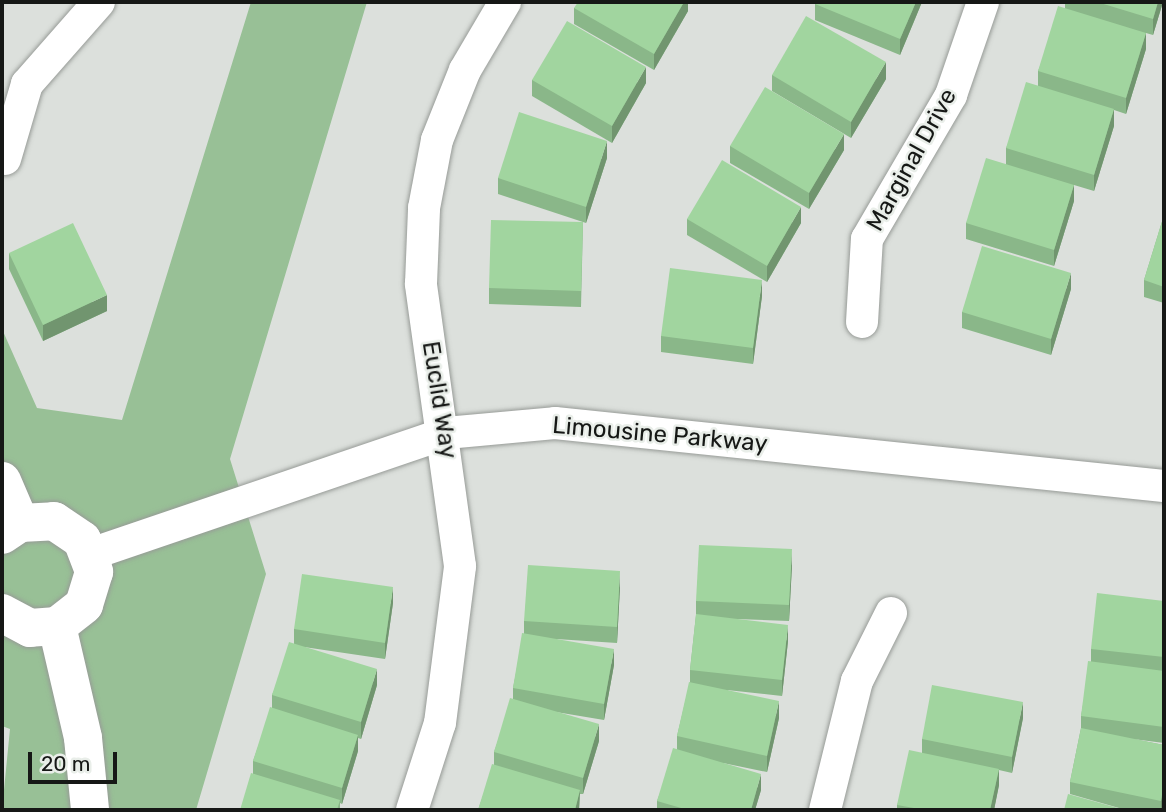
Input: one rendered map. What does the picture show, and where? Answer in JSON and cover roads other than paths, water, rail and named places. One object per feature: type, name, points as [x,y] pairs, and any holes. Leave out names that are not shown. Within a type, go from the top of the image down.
[{"type":"street","points":[[5,159],[27,84],[99,2]]},
{"type":"street","name":"Euclid Way","points":[[412,810],[440,723],[453,647],[460,566],[446,433],[421,284],[424,208],[437,140],[465,70],[505,2]]},
{"type":"street","name":"Marginal Drive","points":[[862,322],[867,239],[951,95],[983,2]]},
{"type":"street","name":"Limousine Parkway","points":[[91,554],[238,499],[446,433],[555,422],[1164,486]]},
{"type":"street","points":[[2,481],[11,529],[54,521],[69,528],[91,554],[88,597],[57,626],[30,628],[2,613]]},
{"type":"street","points":[[825,810],[857,681],[891,613]]},
{"type":"street","points":[[57,626],[83,738],[90,810]]}]
